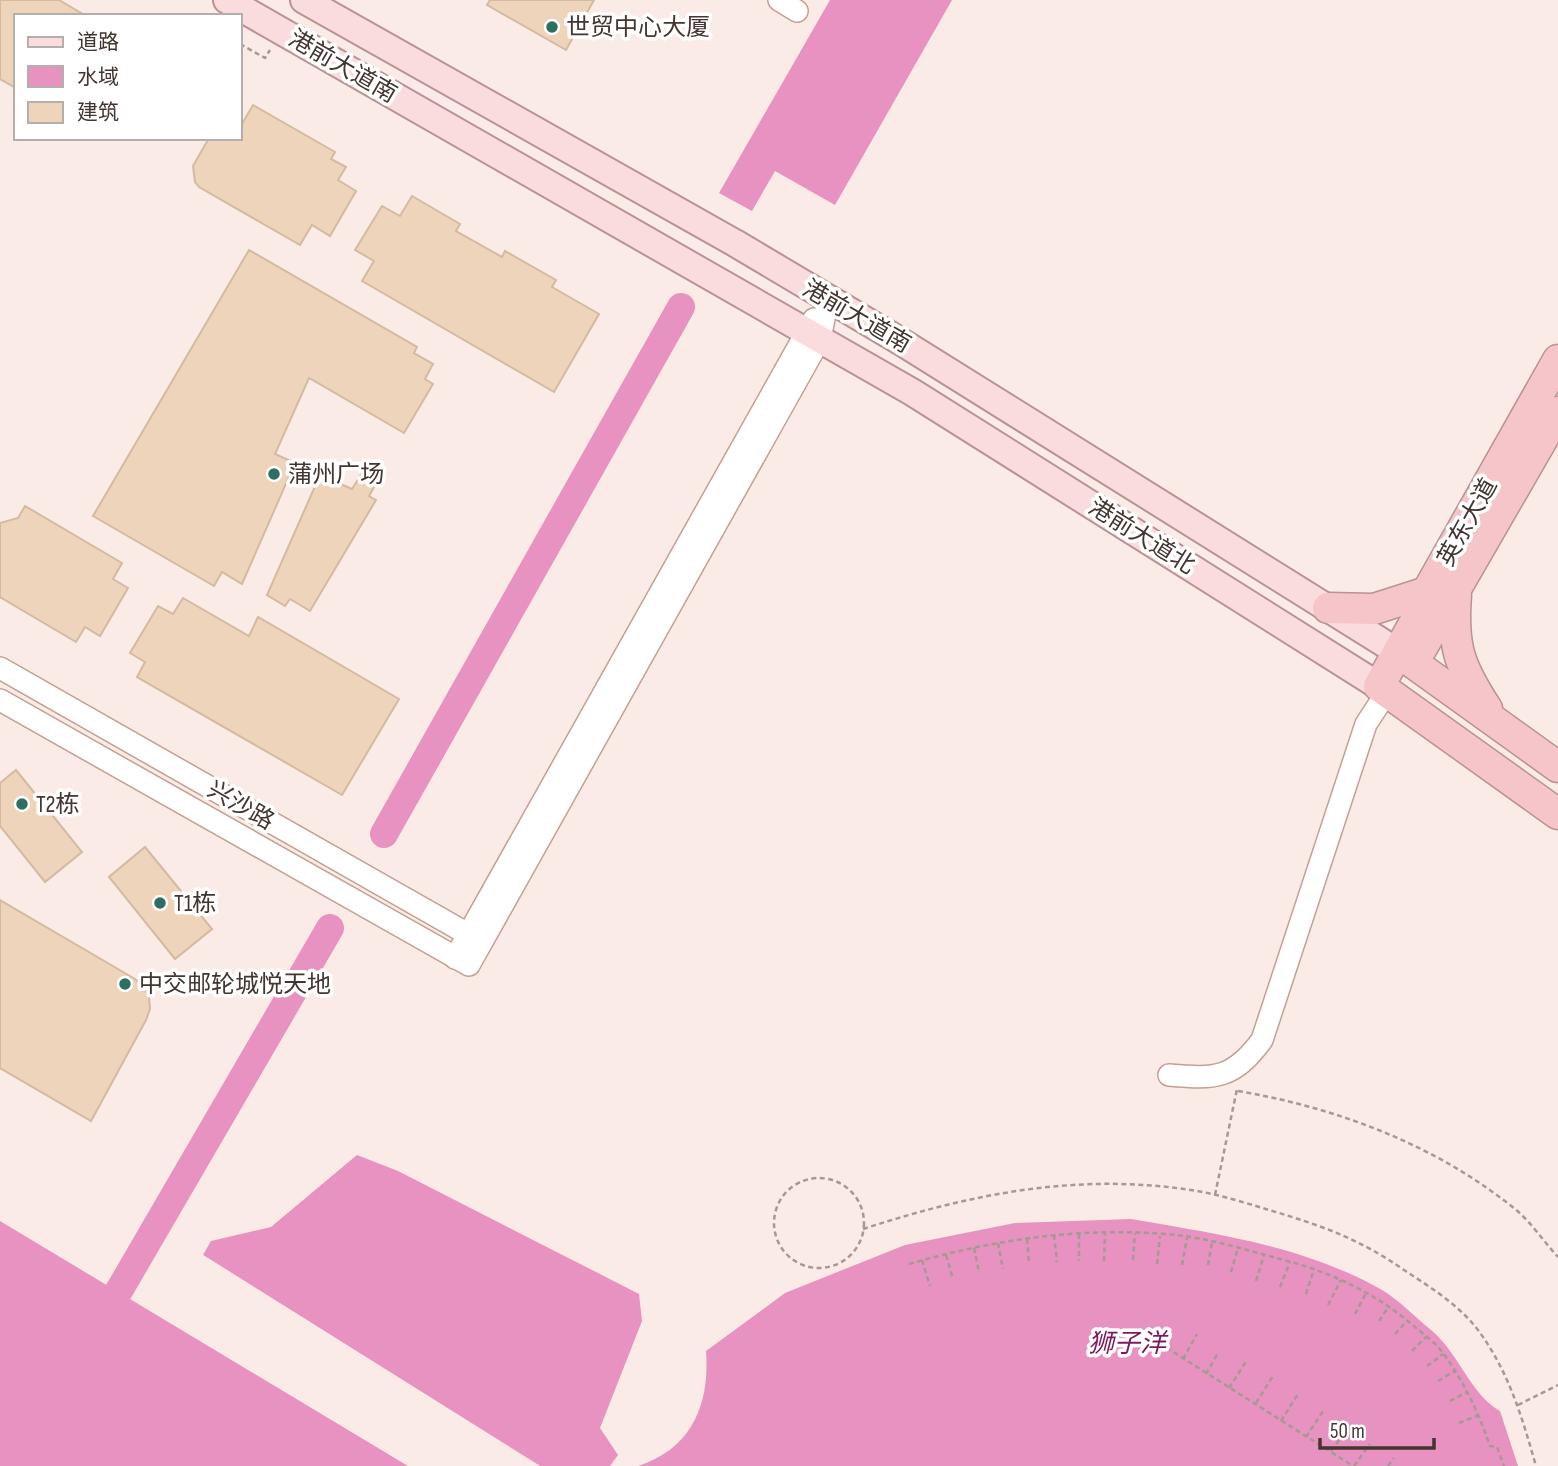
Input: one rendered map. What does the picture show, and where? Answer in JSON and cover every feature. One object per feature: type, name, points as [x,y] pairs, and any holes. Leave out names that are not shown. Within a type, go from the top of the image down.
[{"type":"highway","name":"英东大道","points":[[1406,658],[1427,592],[1558,360]]},
{"type":"highway","name":"英东大道","points":[[1387,691],[1406,658],[1490,533],[1558,412]]},
{"type":"highway","points":[[1456,587],[1454,628],[1457,650],[1471,684],[1497,723]]},
{"type":"highway","points":[[1328,608],[1374,609],[1427,592]]},
{"type":"highway","points":[[1406,658],[1558,767]]},
{"type":"highway","name":"港前大道北","points":[[1387,691],[1558,814]]},
{"type":"highway","points":[[1498,771],[1523,742]]},
{"type":"main road","name":"港前大道南","points":[[304,0],[711,229],[938,363],[1406,658]]},
{"type":"main road","name":"港前大道南","points":[[236,2],[713,277]]},
{"type":"main road","name":"港前大道北","points":[[713,277],[912,392],[1387,691]]},
{"type":"main road","points":[[1263,612],[1283,580]]},
{"type":"street","points":[[475,938],[813,334],[828,299]]},
{"type":"street","name":"兴沙路","points":[[0,668],[475,938],[462,962],[0,700]]},
{"type":"street","points":[[1169,1074],[1227,1074],[1234,1081],[1262,1040],[1366,724],[1387,691]]},
{"type":"path","points":[[242,45],[265,58],[273,44]]},
{"type":"path","points":[[1215,1195],[1234,1081],[1370,1125],[1417,1146],[1471,1178],[1517,1210],[1558,1257]]},
{"type":"path","points":[[827,1178],[841,1183],[852,1192],[860,1204],[864,1218],[863,1228],[857,1246],[848,1257],[821,1268],[805,1266],[791,1259],[781,1248],[775,1234],[773,1218],[786,1191],[799,1182],[827,1178]]},
{"type":"path","points":[[863,1228],[925,1208],[968,1198],[1009,1190],[1062,1185],[1154,1186],[1215,1195],[1301,1219],[1352,1238],[1394,1263],[1443,1296],[1477,1330],[1512,1388],[1536,1466]]},
{"type":"path","points":[[1104,1261],[1105,1232]]},
{"type":"path","points":[[909,1264],[973,1247],[1027,1237],[1105,1232],[1187,1237],[1238,1247],[1314,1269],[1389,1306],[1443,1354],[1479,1415],[1490,1446],[1497,1447],[1504,1466]]},
{"type":"path","points":[[1133,1260],[1135,1233]]},
{"type":"path","points":[[1079,1234],[1079,1261]]},
{"type":"path","points":[[1054,1235],[1057,1262]]},
{"type":"path","points":[[1157,1264],[1160,1235]]},
{"type":"path","points":[[1027,1237],[1030,1264]]},
{"type":"path","points":[[1182,1265],[1187,1237]]},
{"type":"path","points":[[998,1242],[1003,1269]]},
{"type":"path","points":[[1208,1265],[1212,1242]]},
{"type":"path","points":[[973,1247],[979,1272]]},
{"type":"path","points":[[1231,1272],[1238,1247]]},
{"type":"path","points":[[945,1254],[953,1279]]},
{"type":"path","points":[[1256,1280],[1264,1255]]},
{"type":"path","points":[[922,1260],[930,1286]]},
{"type":"path","points":[[1280,1287],[1290,1262]]},
{"type":"path","points":[[1306,1294],[1314,1269]]},
{"type":"path","points":[[1328,1305],[1341,1280]]},
{"type":"path","points":[[1355,1314],[1366,1293]]},
{"type":"path","points":[[1379,1321],[1389,1306]]},
{"type":"path","points":[[1395,1334],[1408,1321]]},
{"type":"path","points":[[1145,1334],[1353,1466],[1370,1444]]},
{"type":"path","points":[[1183,1359],[1197,1334]]},
{"type":"path","points":[[1412,1351],[1426,1337]]},
{"type":"path","points":[[1206,1374],[1218,1353]]},
{"type":"path","points":[[1427,1366],[1443,1354]]},
{"type":"path","points":[[1229,1388],[1247,1360]]},
{"type":"path","points":[[1438,1381],[1455,1371]]},
{"type":"path","points":[[1255,1405],[1273,1376]]},
{"type":"path","points":[[1518,1405],[1558,1385]]},
{"type":"path","points":[[1450,1401],[1467,1392]]},
{"type":"path","points":[[1281,1421],[1298,1394]]},
{"type":"path","points":[[1306,1437],[1323,1411]]},
{"type":"path","points":[[1460,1423],[1479,1415]]},
{"type":"path","points":[[1330,1452],[1350,1426]]},
{"type":"path","points":[[1388,1466],[1394,1458]]},
{"type":"water","points":[[830,0],[952,0],[835,205],[775,171],[752,211],[719,193]]},
{"type":"water","points":[[357,1155],[398,1171],[639,1294],[642,1321],[600,1428],[618,1455],[610,1466],[540,1466],[203,1255],[211,1241],[271,1227]]},
{"type":"water","name":"狮子洋","points":[[1131,1219],[1228,1236],[1291,1252],[1322,1262],[1382,1290],[1441,1339],[1481,1395],[1500,1411],[1518,1466],[638,1466],[672,1448],[694,1422],[705,1389],[706,1351],[785,1293],[905,1245],[1015,1223]]},
{"type":"water","points":[[0,1221],[408,1466],[0,1466]]},
{"type":"pier","points":[[200,1253],[540,1466],[534,1466],[201,1258]]},
{"type":"building","points":[[0,0],[59,0],[83,14],[14,14],[14,87],[0,79]]},
{"type":"building","name":"世贸中心大厦","points":[[490,0],[594,0],[566,50],[487,5]]},
{"type":"building","points":[[253,105],[335,152],[331,159],[346,167],[338,180],[356,191],[330,236],[312,225],[300,245],[199,187],[195,182],[193,166],[208,140],[242,140],[242,124]]},
{"type":"building","points":[[412,196],[460,224],[456,231],[502,257],[505,251],[556,280],[552,287],[599,314],[554,392],[362,281],[374,261],[355,250],[382,206],[400,216]]},
{"type":"building","points":[[249,250],[417,347],[414,353],[433,364],[425,379],[433,384],[404,433],[309,378],[275,454],[295,463],[242,584],[222,572],[214,586],[93,516]]},
{"type":"building","points":[[363,471],[378,480],[369,496],[376,500],[310,611],[290,599],[285,606],[267,595],[320,475],[352,489]]},
{"type":"building","points":[[25,506],[122,563],[113,579],[128,588],[100,636],[85,627],[76,642],[0,597],[0,523],[18,518]]},
{"type":"building","points":[[183,598],[249,636],[258,617],[399,699],[342,795],[137,677],[145,662],[130,653],[158,606],[173,614]]},
{"type":"building","name":"T2栋","points":[[16,770],[82,852],[45,882],[0,826],[0,783]]},
{"type":"building","name":"T1栋","points":[[145,847],[212,929],[175,959],[109,877]]},
{"type":"building","points":[[0,900],[135,979],[144,987],[149,997],[150,1009],[146,1020],[91,1121],[0,1068]]},
{"type":"waterway","points":[[384,834],[681,307]]},
{"type":"waterway","points":[[99,1325],[330,928]]},
{"type":"place","name":"世贸中心大厦","points":[[552,27]]},
{"type":"place","name":"蒲州广场","points":[[274,474]]},
{"type":"place","name":"T2栋","points":[[22,804]]},
{"type":"place","name":"T1栋","points":[[160,903]]},
{"type":"place","name":"中交邮轮城悦天地","points":[[125,984]]}]
